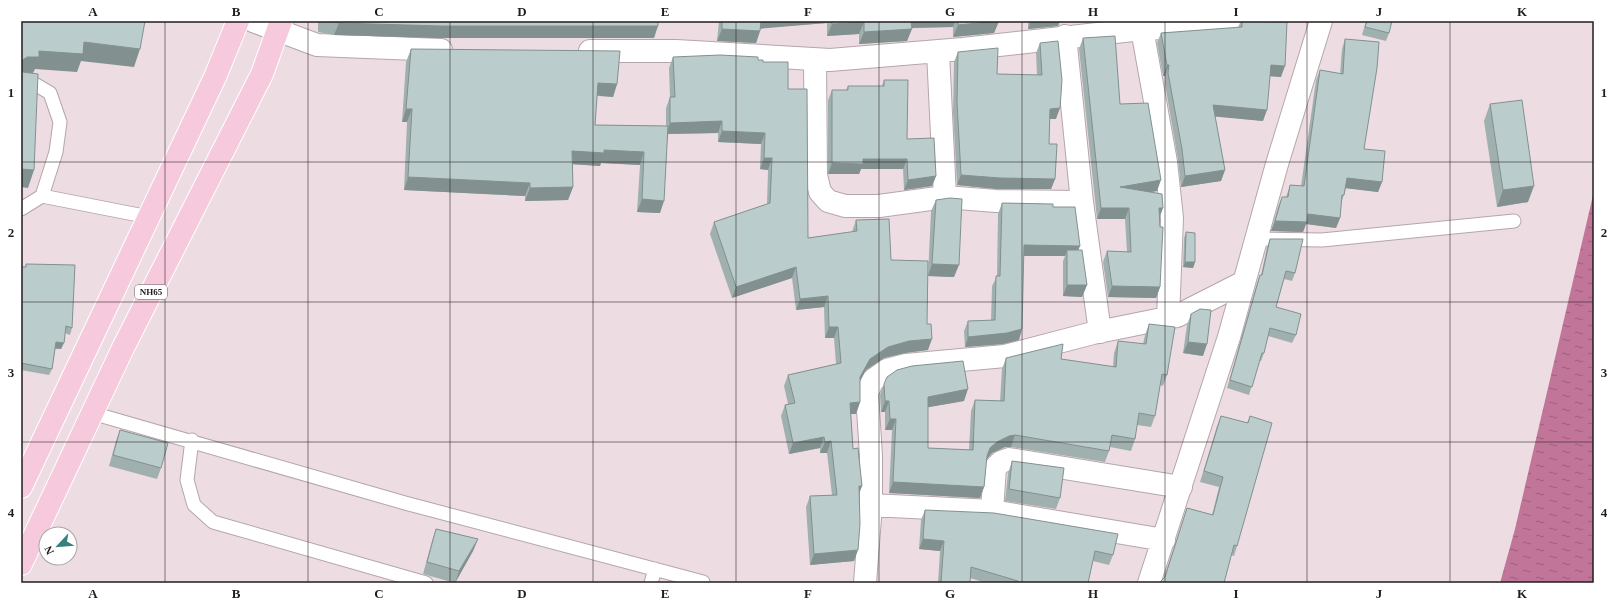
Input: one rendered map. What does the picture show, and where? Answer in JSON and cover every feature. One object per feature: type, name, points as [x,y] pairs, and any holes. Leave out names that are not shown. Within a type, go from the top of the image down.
[{"type":"highway","points":[[21,487],[215,77],[238,21]]},
{"type":"highway","name":"NH65","points":[[21,564],[123,348],[262,74],[279,26]]},
{"type":"street","points":[[253,21],[279,26],[306,42],[327,46],[458,50]]},
{"type":"street","points":[[574,50],[676,51],[815,60],[938,52],[1142,28],[1220,25],[1229,21]]},
{"type":"street","points":[[1149,583],[1181,487],[1244,282],[1277,164],[1321,21]]},
{"type":"street","points":[[1142,28],[1166,162],[1172,218],[1168,318]]},
{"type":"street","points":[[1065,36],[1082,202],[1100,332]]},
{"type":"street","points":[[938,52],[945,197]]},
{"type":"street","points":[[815,60],[816,167],[820,192],[828,201],[845,206],[878,206],[945,197],[996,201],[1082,202]]},
{"type":"street","points":[[865,583],[871,505],[871,456],[867,393],[873,380],[887,370],[906,365],[1005,356],[1100,332],[1177,316],[1244,282]]},
{"type":"street","points":[[992,511],[995,468],[1001,462],[1009,459],[1181,487]]},
{"type":"street","points":[[871,505],[992,511],[1164,540]]},
{"type":"lane","points":[[21,83],[33,83],[50,93],[60,122],[56,152],[42,196],[21,209]]},
{"type":"lane","points":[[42,196],[149,217]]},
{"type":"lane","points":[[1256,239],[1322,240],[1514,221]]},
{"type":"lane","points":[[92,413],[192,440],[252,460],[398,501],[703,582]]},
{"type":"lane","points":[[192,440],[187,480],[194,505],[213,522],[426,583]]},
{"type":"lane","points":[[651,583],[655,569]]},
{"type":"water","points":[[1594,191],[1594,583],[1500,583],[1515,529]]},
{"type":"building","points":[[21,21],[145,21],[140,49],[84,42],[83,54],[39,51],[39,57],[27,57],[21,61]]},
{"type":"building","points":[[330,21],[658,21],[658,26],[441,26],[339,23]]},
{"type":"building","points":[[722,21],[761,21],[760,31],[722,29]]},
{"type":"building","points":[[832,21],[911,21],[912,29],[864,32],[864,22],[832,24]]},
{"type":"building","points":[[958,21],[999,21],[958,25]]},
{"type":"building","points":[[1242,21],[1287,22],[1285,66],[1271,65],[1267,110],[1213,105],[1225,170],[1185,176],[1182,149],[1168,73],[1169,65],[1167,65],[1161,33],[1242,27]]},
{"type":"building","points":[[1367,21],[1392,21],[1389,33],[1365,27]]},
{"type":"building","points":[[1115,36],[1120,104],[1148,103],[1161,180],[1120,187],[1162,194],[1163,208],[1159,208],[1160,227],[1163,227],[1160,287],[1112,286],[1107,251],[1131,252],[1129,208],[1101,208],[1083,38]]},
{"type":"building","points":[[1345,39],[1379,42],[1377,68],[1364,149],[1385,151],[1382,182],[1347,178],[1344,195],[1342,195],[1340,218],[1308,214],[1307,222],[1275,221],[1282,197],[1288,197],[1290,185],[1304,186],[1320,70],[1343,74]]},
{"type":"building","points":[[1058,41],[1062,80],[1060,108],[1050,109],[1049,144],[1057,144],[1055,179],[1000,178],[961,175],[957,102],[958,52],[998,48],[997,74],[1042,75],[1040,43]]},
{"type":"building","points":[[411,49],[620,51],[617,84],[598,83],[595,125],[668,126],[664,201],[642,199],[644,152],[604,150],[604,153],[572,151],[573,187],[530,188],[530,183],[408,177],[412,109],[406,109]]},
{"type":"building","points":[[720,55],[758,57],[758,60],[763,60],[763,62],[788,62],[788,89],[807,89],[808,238],[857,231],[856,220],[889,219],[891,260],[928,261],[927,324],[931,324],[932,339],[909,341],[888,347],[870,359],[860,377],[860,402],[850,403],[853,449],[858,448],[862,486],[859,486],[860,524],[858,550],[814,554],[810,496],[837,495],[831,441],[825,442],[824,437],[793,443],[785,405],[795,403],[788,375],[841,363],[838,327],[829,327],[828,296],[800,299],[796,267],[736,287],[714,222],[770,203],[772,158],[764,158],[765,133],[722,131],[722,121],[670,123],[670,97],[675,97],[673,57]]},
{"type":"building","points":[[21,68],[23,72],[38,74],[34,170],[21,169]]},
{"type":"building","points":[[884,80],[908,80],[907,139],[934,138],[936,176],[908,180],[907,159],[863,159],[863,164],[832,163],[832,90],[848,90],[848,86],[884,86]]},
{"type":"building","points":[[1522,100],[1534,186],[1503,190],[1490,104]]},
{"type":"building","points":[[950,198],[962,199],[959,265],[932,264],[936,200]]},
{"type":"building","points":[[1002,203],[1053,204],[1053,207],[1075,207],[1080,246],[1024,245],[1022,329],[1007,333],[968,337],[968,321],[995,320],[996,276],[1000,276]]},
{"type":"building","points":[[1186,232],[1195,233],[1195,262],[1185,262]]},
{"type":"building","points":[[1270,239],[1303,239],[1295,273],[1286,271],[1276,307],[1301,314],[1296,335],[1270,328],[1264,353],[1262,353],[1252,387],[1230,380],[1260,275],[1262,275]]},
{"type":"building","points":[[1067,250],[1082,250],[1087,285],[1067,285]]},
{"type":"building","points":[[26,264],[75,265],[72,328],[66,326],[64,343],[56,342],[52,369],[21,363],[21,267],[26,267]]},
{"type":"building","points":[[1200,309],[1211,310],[1207,344],[1188,342],[1191,314]]},
{"type":"building","points":[[1149,324],[1175,327],[1167,375],[1162,374],[1155,416],[1139,413],[1135,439],[1112,435],[1109,451],[1015,435],[1009,436],[997,442],[990,448],[987,456],[984,487],[893,482],[896,419],[890,419],[889,401],[885,401],[884,384],[887,377],[897,370],[912,366],[963,361],[968,389],[928,397],[928,448],[973,450],[975,400],[1004,401],[1006,358],[1063,344],[1061,359],[1116,367],[1118,341],[1146,344]]},
{"type":"building","points":[[1221,416],[1248,423],[1250,416],[1272,423],[1237,546],[1234,545],[1224,583],[1159,583],[1165,577],[1187,508],[1213,515],[1223,477],[1204,471]]},
{"type":"building","points":[[120,430],[168,443],[161,468],[113,455]]},
{"type":"building","points":[[1012,461],[1064,468],[1060,498],[1009,489]]},
{"type":"building","points":[[925,510],[994,513],[1118,534],[1113,555],[1095,551],[1088,583],[1018,583],[1018,581],[971,567],[970,583],[941,583],[944,541],[923,539]]},
{"type":"building","points":[[436,529],[478,539],[459,571],[427,562]]}]
